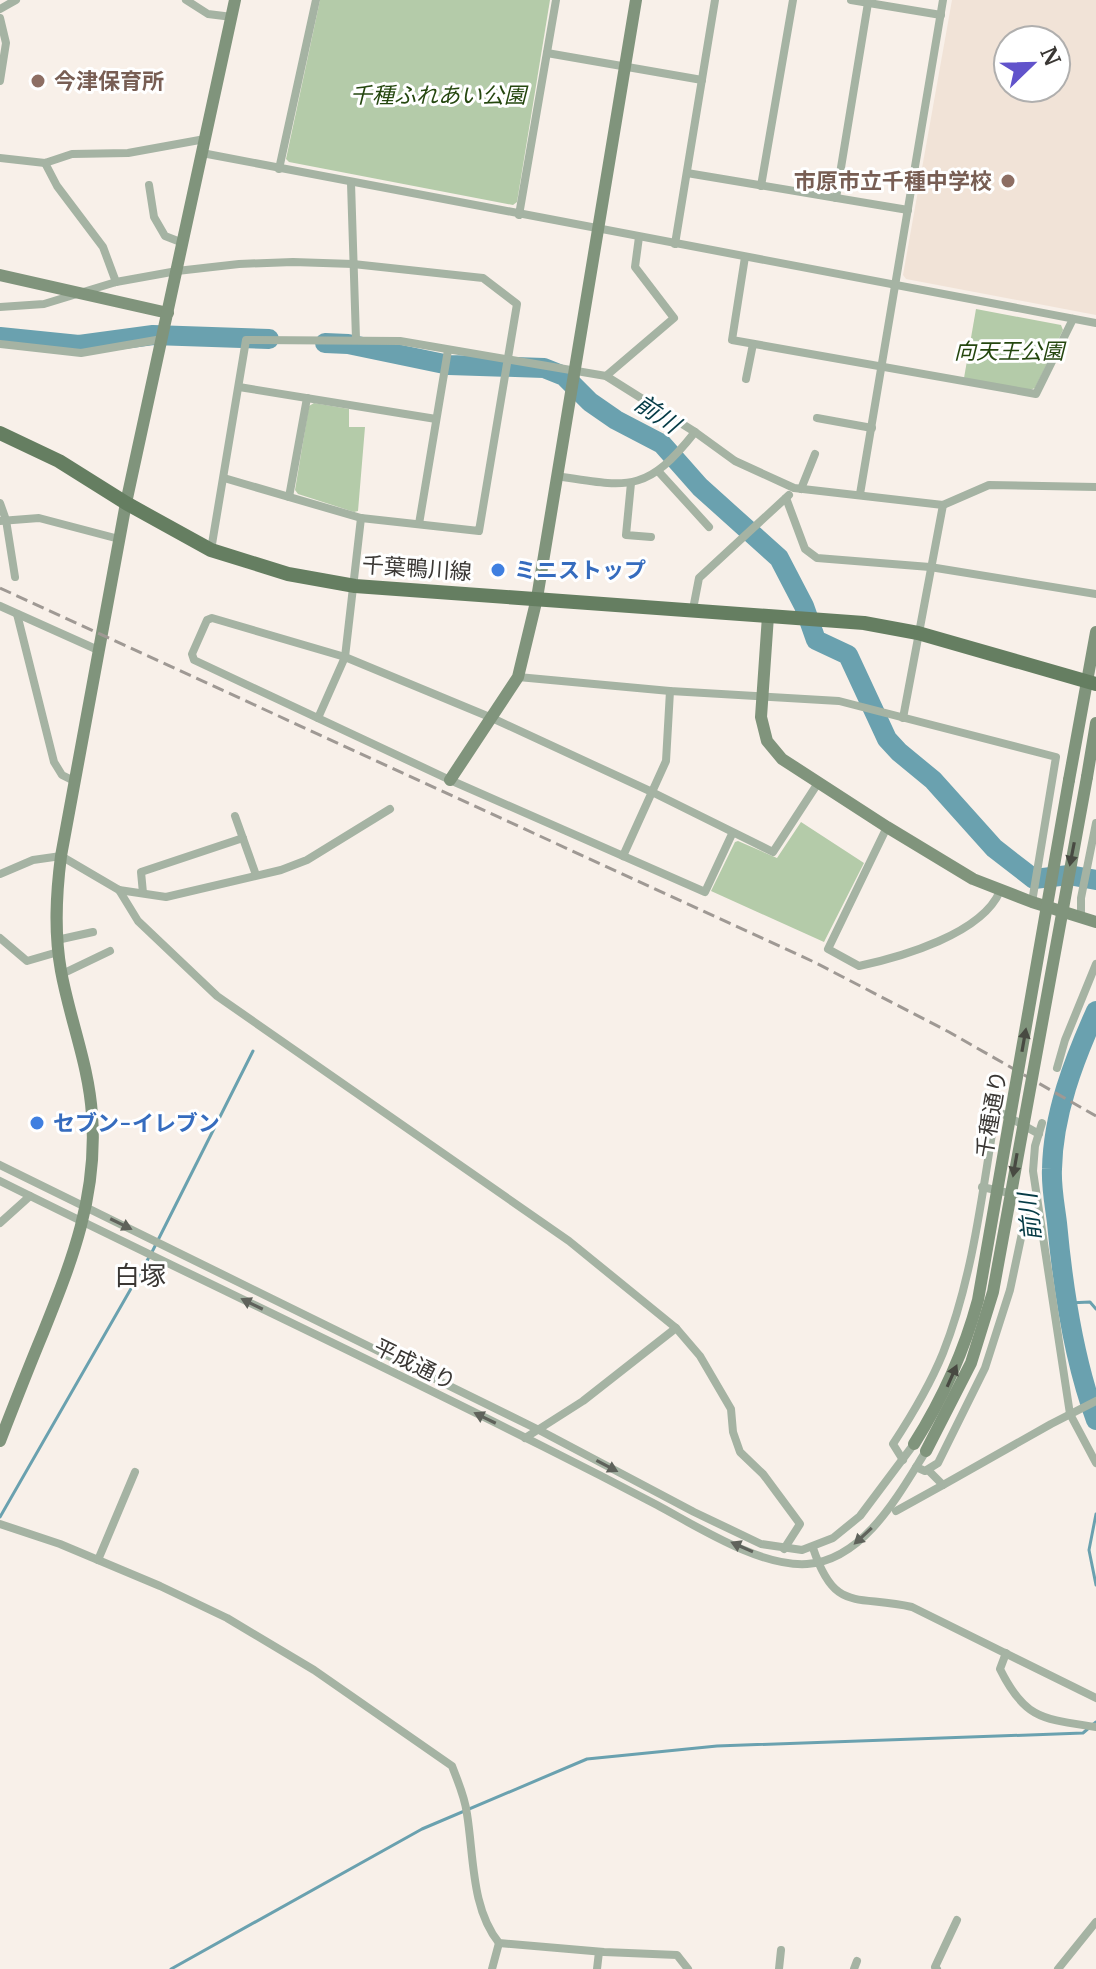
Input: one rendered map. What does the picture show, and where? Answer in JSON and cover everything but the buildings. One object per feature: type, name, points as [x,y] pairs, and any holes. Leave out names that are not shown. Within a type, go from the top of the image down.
[{"type":"main road","name":"千葉鴨川線","points":[[0,433],[59,461],[211,550],[288,574],[355,586],[864,623],[918,633],[1092,683]]},
{"type":"street","points":[[0,9],[16,0]]},
{"type":"street","points":[[186,0],[208,14],[232,17]]},
{"type":"street","points":[[0,1441],[72,1261],[87,1207],[92,1167],[92,1116],[82,1053],[57,946],[56,913],[61,856],[126,503],[235,0]]},
{"type":"street","points":[[279,169],[316,0]]},
{"type":"street","points":[[519,215],[556,0]]},
{"type":"street","points":[[450,780],[518,677],[537,598],[636,0]]},
{"type":"street","points":[[675,244],[715,0]]},
{"type":"street","points":[[761,186],[793,0]]},
{"type":"street","points":[[851,0],[941,15]]},
{"type":"street","points":[[860,494],[943,0]]},
{"type":"street","points":[[836,198],[868,3]]},
{"type":"street","points":[[0,18],[6,43],[0,81]]},
{"type":"street","points":[[547,53],[702,80]]},
{"type":"street","points":[[0,158],[45,163],[72,154],[128,153],[205,139]]},
{"type":"street","points":[[202,153],[1096,323]]},
{"type":"street","points":[[45,163],[57,186],[103,247],[116,282]]},
{"type":"street","points":[[687,173],[908,210]]},
{"type":"street","points":[[351,183],[356,339]]},
{"type":"street","points":[[149,185],[154,217],[165,236],[183,243]]},
{"type":"street","points":[[606,376],[674,318],[635,267],[639,237]]},
{"type":"street","points":[[745,257],[732,340],[753,344],[1027,395],[1036,394],[1073,319]]},
{"type":"street","points":[[0,307],[44,304],[116,282],[239,264],[353,264],[483,278],[517,304],[479,531],[361,518],[224,478]]},
{"type":"street","points":[[0,275],[168,313]]},
{"type":"street","points":[[0,344],[81,353],[162,339]]},
{"type":"street","points":[[211,550],[246,340],[400,341],[606,376],[735,461],[797,488],[943,505],[989,485],[1096,487]]},
{"type":"street","points":[[746,379],[753,344]]},
{"type":"street","points":[[419,524],[448,350]]},
{"type":"street","points":[[239,387],[436,419]]},
{"type":"street","points":[[289,497],[307,398]]},
{"type":"street","points":[[817,418],[872,428]]},
{"type":"street","points":[[556,476],[617,485],[631,483],[658,471],[679,453],[695,432]]},
{"type":"street","points":[[693,609],[699,578],[797,488],[815,454]]},
{"type":"street","points":[[658,471],[709,527]]},
{"type":"street","points":[[631,483],[626,535],[651,537]]},
{"type":"street","points":[[786,498],[805,549],[817,558],[930,567],[1096,594]]},
{"type":"street","points":[[0,503],[15,577]]},
{"type":"street","points":[[903,718],[943,505]]},
{"type":"street","points":[[3,521],[39,518],[119,539]]},
{"type":"street","points":[[318,718],[345,657],[361,518]]},
{"type":"street","points":[[0,606],[98,650]]},
{"type":"street","points":[[17,614],[54,762],[62,775],[74,781]]},
{"type":"street","points":[[768,616],[761,717],[767,741],[782,759],[973,879],[1000,891],[1096,922]]},
{"type":"street","points":[[732,834],[705,892],[450,780],[194,660],[192,654],[207,620],[212,618],[345,657],[492,718],[773,852],[818,783]]},
{"type":"street","name":"千種通り","points":[[813,1548],[845,1530],[903,1460],[951,1379],[969,1331],[978,1300],[1069,780],[1092,683],[1096,632]]},
{"type":"street","points":[[518,677],[670,691],[839,701],[1056,757],[1032,902]]},
{"type":"street","points":[[623,856],[666,761],[670,691]]},
{"type":"street","name":"千種通り","points":[[818,1562],[848,1549],[861,1539],[926,1451],[971,1363],[993,1292],[1096,723]]},
{"type":"street","points":[[3,868],[61,856],[119,890],[166,897],[281,870],[307,860],[390,809]]},
{"type":"street","points":[[235,816],[256,875]]},
{"type":"street","points":[[1081,917],[1081,898],[1096,823]]},
{"type":"street","points":[[887,827],[828,949],[835,953],[859,966],[915,950],[976,920],[994,905],[1000,891]]},
{"type":"street","points":[[143,893],[141,872],[243,838]]},
{"type":"street","points":[[119,890],[138,921],[217,996],[569,1241],[676,1328],[700,1356],[731,1409],[733,1432],[740,1452],[763,1474],[800,1524],[784,1549]]},
{"type":"street","points":[[0,938],[27,961],[93,932]]},
{"type":"street","points":[[62,974],[110,951]]},
{"type":"street","points":[[1057,1068],[1096,964]]},
{"type":"street","points":[[903,1460],[893,1444],[928,1386],[956,1316],[996,1106],[1039,1134]]},
{"type":"street","points":[[1042,1123],[1033,1171],[1070,1414],[1096,1463]]},
{"type":"street","name":"平成通り","points":[[0,1165],[539,1430],[743,1537],[784,1549],[813,1548]]},
{"type":"street","name":"平成通り","points":[[0,1181],[739,1546],[779,1562],[818,1562]]},
{"type":"street","points":[[928,1470],[938,1463],[985,1368],[1010,1290],[1029,1205],[1027,1197],[982,1187]]},
{"type":"street","points":[[0,1223],[30,1196]]},
{"type":"street","points":[[1023,1226],[1041,1230]]},
{"type":"street","points":[[525,1438],[583,1401],[676,1328]]},
{"type":"street","points":[[896,1511],[1096,1401]]},
{"type":"street","points":[[916,1467],[928,1470],[943,1485]]},
{"type":"street","points":[[98,1560],[135,1472]]},
{"type":"street","points":[[0,1524],[98,1560],[227,1618],[314,1670],[452,1766],[467,1811],[479,1901],[499,1943],[492,1969]]},
{"type":"street","points":[[813,1548],[829,1584],[846,1599],[891,1602],[912,1607],[1096,1698]]},
{"type":"street","points":[[1006,1653],[1000,1669],[1022,1706],[1045,1719],[1096,1727]]},
{"type":"street","points":[[937,1969],[935,1967],[957,1920]]},
{"type":"street","points":[[1058,1969],[1096,1922]]},
{"type":"street","points":[[499,1943],[677,1955],[688,1969]]},
{"type":"street","points":[[779,1969],[781,1950]]},
{"type":"street","points":[[597,1969],[599,1952]]},
{"type":"shaded area","name":"市原市立千種中学校","points":[[952,0],[1096,0],[1096,315],[906,279],[903,275]]},
{"type":"green space","name":"千種ふれあい公園","points":[[320,0],[550,0],[517,202],[513,205],[286,159]]},
{"type":"green space","name":"向天王公園","points":[[976,309],[1061,325],[1063,330],[1035,388],[1030,390],[964,378]]},
{"type":"green space","points":[[314,403],[349,409],[349,427],[365,427],[358,511],[298,494],[295,490],[309,406]]},
{"type":"green space","points":[[801,822],[864,863],[824,942],[711,891],[735,842],[777,858]]},
{"type":"waterway","name":"前川","points":[[0,337],[79,345],[153,335],[269,339]]},
{"type":"waterway","name":"前川","points":[[325,343],[348,344],[449,365],[544,368],[564,376],[590,402],[616,420],[662,444],[700,487],[779,558],[804,606],[816,640],[848,655],[887,739],[933,780],[994,848],[1034,879],[1069,875],[1096,880]]},
{"type":"waterway","name":"前川","points":[[1096,1011],[1061,1108],[1053,1148],[1052,1176],[1070,1323],[1096,1420]]},
{"type":"waterway","points":[[0,1517],[152,1252],[253,1051]]},
{"type":"waterway","points":[[1068,1303],[1090,1302],[1096,1309]]},
{"type":"waterway","points":[[1096,1514],[1089,1550],[1096,1585]]},
{"type":"waterway","points":[[171,1969],[422,1829],[587,1759],[717,1746],[1083,1733],[1096,1722]]},
{"type":"railway","points":[[0,588],[814,962],[949,1032],[1096,1116]]},
{"type":"place","name":"今津保育所","points":[[38,81]]},
{"type":"place","name":"市原市立千種中学校","points":[[1008,181]]},
{"type":"place","name":"ミニストップ","points":[[498,570]]},
{"type":"place","name":"セブン-イレブン","points":[[37,1123]]},
{"type":"district","name":"白塚","points":[[140,1276]]}]
